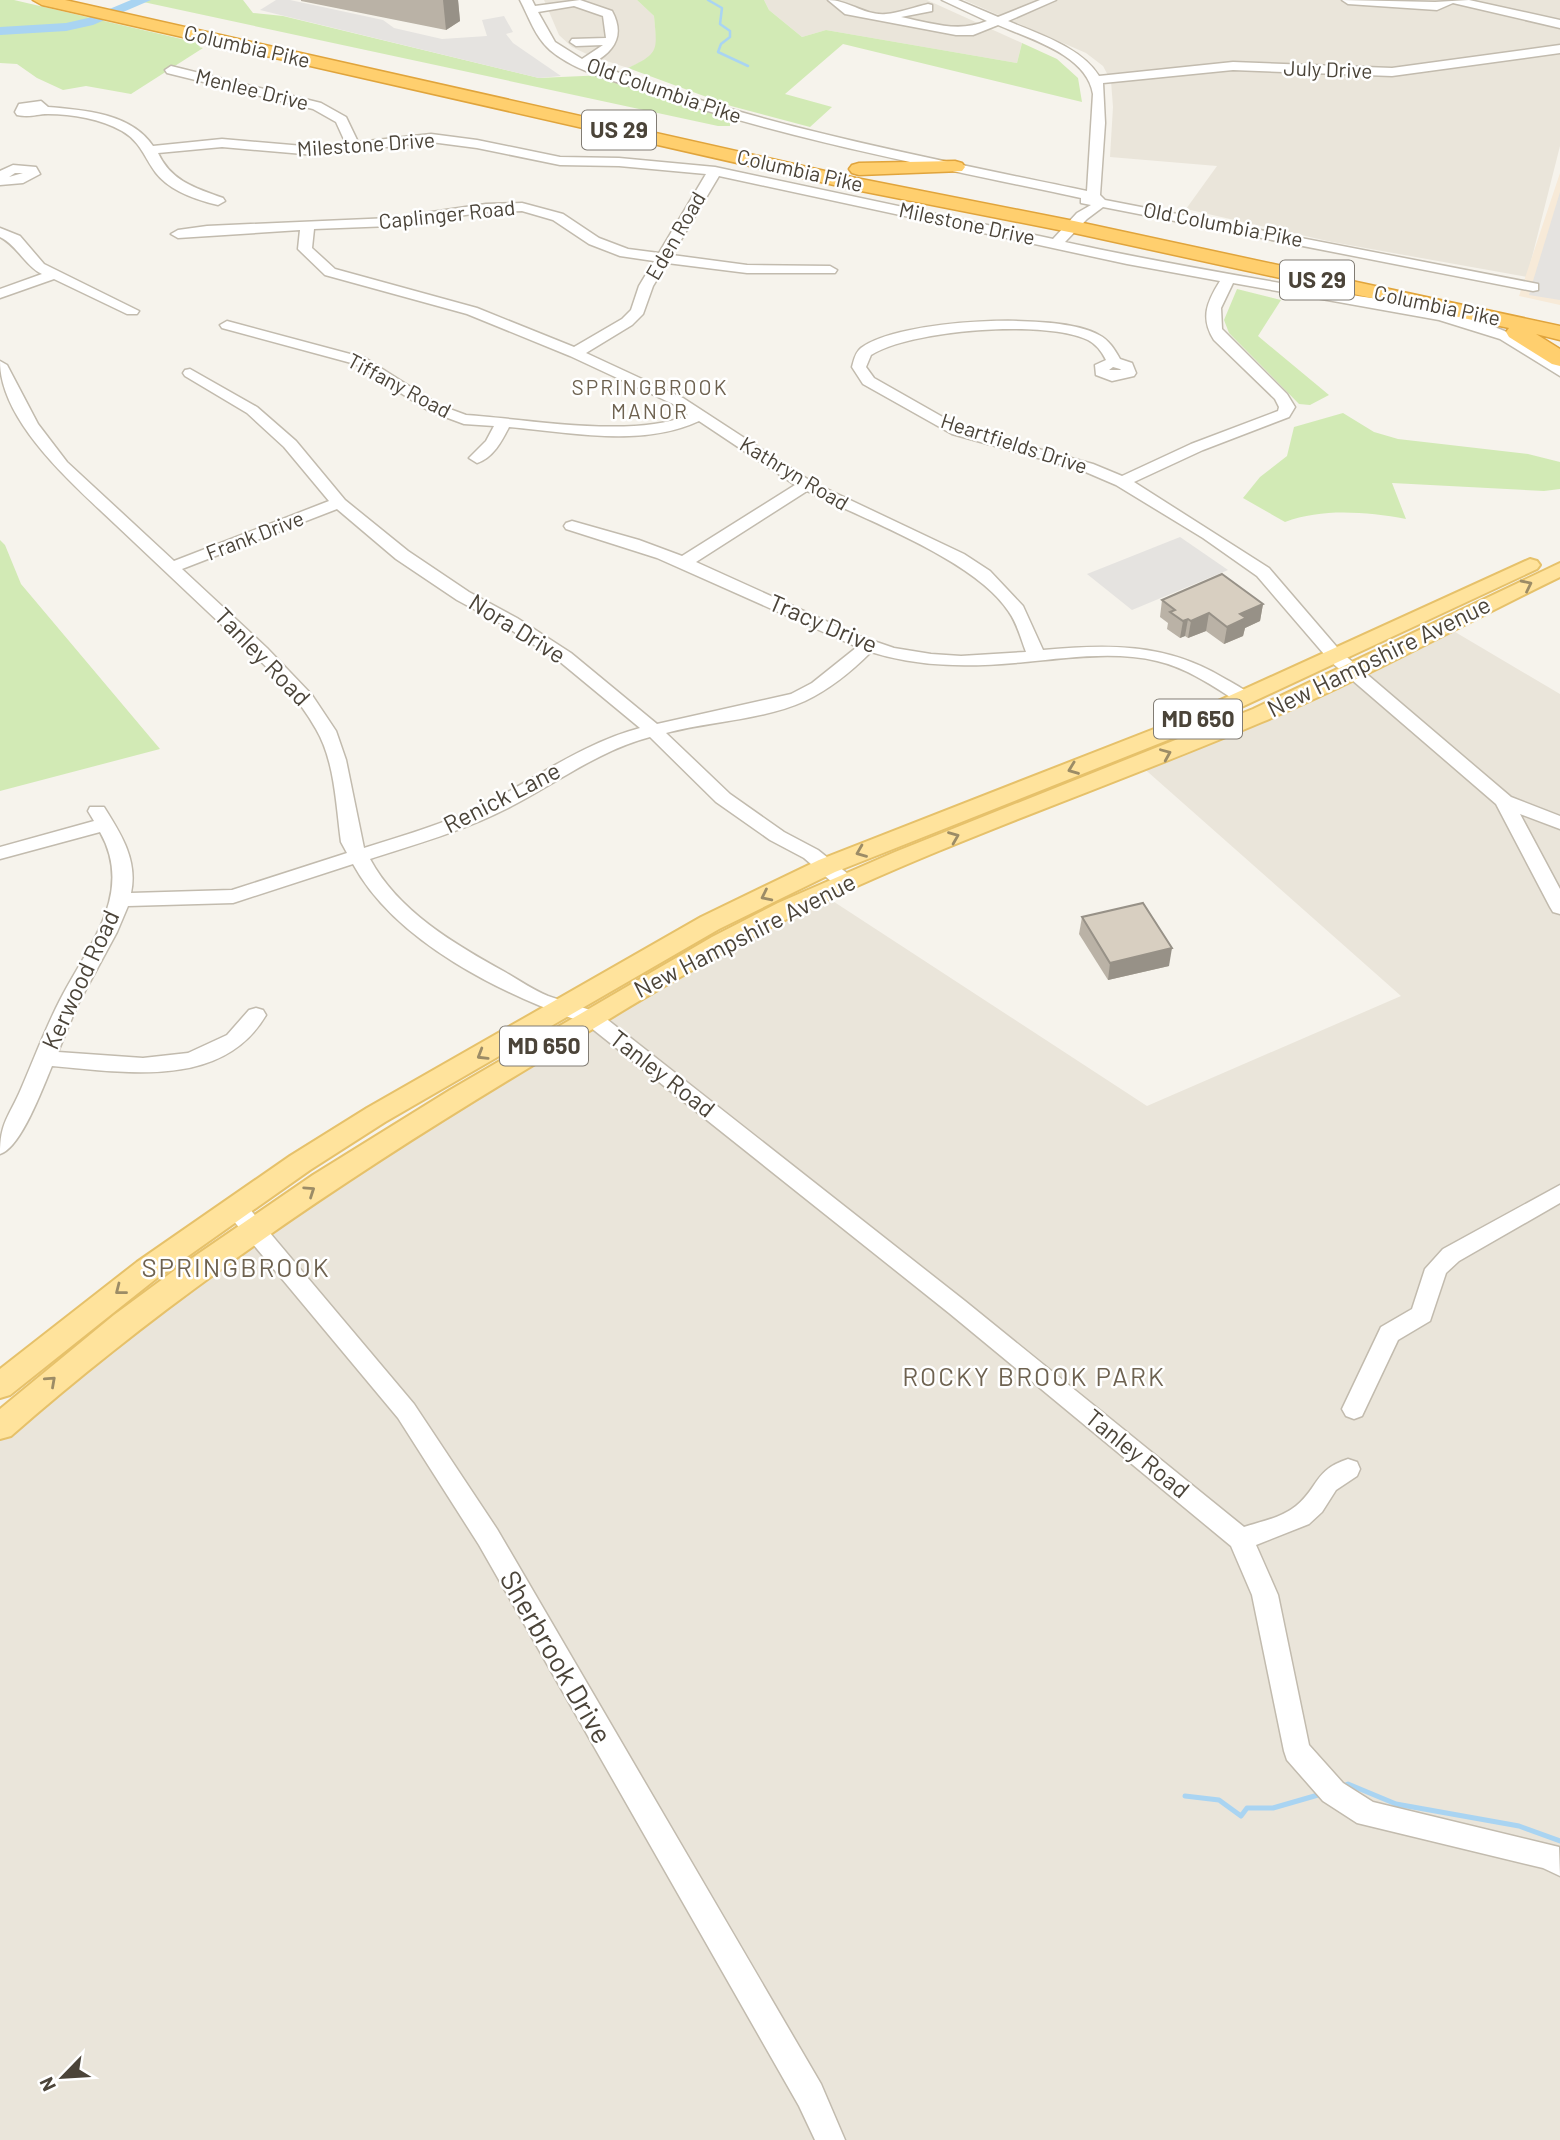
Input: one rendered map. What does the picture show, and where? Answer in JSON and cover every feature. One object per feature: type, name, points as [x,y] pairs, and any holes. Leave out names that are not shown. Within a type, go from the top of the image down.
[{"type":"highway","name":"Columbia Pike","points":[[102,0],[173,23],[899,184],[1086,208],[1560,333]]},
{"type":"highway","name":"Columbia Pike","points":[[49,2],[173,23],[859,169],[899,184]]},
{"type":"highway","points":[[859,169],[948,168]]},
{"type":"highway","points":[[899,184],[948,168]]},
{"type":"highway","name":"Columbia Pike","points":[[1458,305],[1560,322]]},
{"type":"highway","points":[[1458,305],[1560,314]]},
{"type":"highway","points":[[1458,305],[1532,340],[1560,359]]},
{"type":"main road","name":"New Hampshire Avenue","points":[[0,1386],[147,1270],[234,1207],[376,1115],[710,923],[837,875],[952,837],[1117,763],[1244,698],[1560,551]]},
{"type":"main road","name":"New Hampshire Avenue","points":[[1117,763],[1353,672],[1560,569]]},
{"type":"main road","name":"New Hampshire Avenue","points":[[0,1427],[87,1351],[174,1283],[253,1229],[392,1138],[837,875]]},
{"type":"street","points":[[834,0],[849,11],[957,32],[973,32],[993,39]]},
{"type":"street","points":[[948,0],[971,15],[996,22],[1065,51],[1082,63],[1096,80],[1098,110],[1086,208],[1056,244]]},
{"type":"street","points":[[973,32],[1050,0]]},
{"type":"street","points":[[1348,0],[1437,6],[1452,0],[1560,24]]},
{"type":"street","points":[[528,5],[575,2],[608,15],[612,24],[612,41],[606,51],[584,63]]},
{"type":"street","name":"Old Columbia Pike","points":[[528,5],[542,36],[549,43],[584,63],[737,117],[948,168],[1086,208],[1533,287]]},
{"type":"street","points":[[882,18],[928,8]]},
{"type":"street","points":[[576,42],[612,41]]},
{"type":"street","name":"July Drive","points":[[1096,80],[1233,66],[1365,74],[1560,49]]},
{"type":"street","name":"Menlee Drive","points":[[171,70],[317,106],[341,120],[354,147]]},
{"type":"street","points":[[44,110],[86,115],[123,126],[138,135],[161,171],[170,180],[218,201]]},
{"type":"street","name":"Milestone Drive","points":[[150,150],[222,142],[296,150],[354,147],[412,139],[452,140],[560,161],[619,162],[715,171],[1228,279],[1441,316],[1481,327],[1527,346],[1560,372]]},
{"type":"street","name":"Eden Road","points":[[575,353],[627,322],[638,311],[646,286],[715,171]]},
{"type":"street","name":"Caplinger Road","points":[[178,234],[207,230],[391,222],[495,207],[522,207],[558,216],[607,248],[662,259],[747,269],[830,270]]},
{"type":"street","name":"Kathryn Road","points":[[307,226],[306,249],[330,272],[366,284],[448,303],[655,388],[806,485],[958,558],[984,575],[1017,610],[1037,656]]},
{"type":"street","points":[[0,232],[15,239],[29,257],[53,275],[132,311]]},
{"type":"street","points":[[0,295],[53,275]]},
{"type":"street","points":[[1122,482],[1197,447],[1284,414],[1287,407],[1282,397],[1219,337],[1212,326],[1210,316],[1228,279]]},
{"type":"street","name":"Tiffany Road","points":[[227,325],[360,361],[446,415],[503,424],[643,431],[678,425],[698,416]]},
{"type":"street","name":"Heartfields Drive","points":[[1114,362],[1110,352],[1094,338],[1066,328],[1010,326],[929,333],[885,342],[864,353],[859,367],[868,381],[957,430],[1087,467],[1122,482],[1263,572],[1336,657],[1504,801]]},
{"type":"street","name":"Tanley Road","points":[[0,365],[31,425],[61,466],[306,699],[327,731],[337,760],[351,842],[371,879],[396,906],[424,930],[467,960],[539,1000],[592,1018],[964,1313],[1241,1539],[1265,1595],[1297,1751],[1333,1792],[1367,1814],[1549,1856],[1560,1863]]},
{"type":"street","name":"Nora Drive","points":[[190,373],[252,410],[290,444],[339,503],[422,568],[565,657],[653,730],[723,798],[837,875]]},
{"type":"street","points":[[477,458],[493,443],[503,424]]},
{"type":"street","points":[[685,562],[806,485]]},
{"type":"street","name":"Frank Drive","points":[[171,568],[339,503]]},
{"type":"street","name":"Tracy Drive","points":[[572,526],[621,538],[685,562],[867,647],[935,661],[1108,652],[1145,653],[1204,673],[1244,698]]},
{"type":"street","name":"Renick Lane","points":[[119,900],[233,896],[359,856],[474,817],[578,760],[628,737],[760,709],[797,698],[818,687],[867,647]]},
{"type":"street","points":[[1504,801],[1560,823]]},
{"type":"street","points":[[1504,801],[1560,906]]},
{"type":"street","name":"Kerwood Road","points":[[0,853],[101,818],[115,839],[122,860],[123,884],[113,921],[67,1006],[45,1058],[0,1146]]},
{"type":"street","points":[[45,1058],[154,1066],[184,1063],[210,1055],[237,1038],[256,1015]]},
{"type":"street","points":[[1354,1409],[1389,1334],[1422,1315],[1436,1269],[1451,1255],[1560,1193]]},
{"type":"street","name":"Sherbrook Drive","points":[[234,1207],[386,1385],[431,1447],[488,1537],[810,2095],[830,2140]]},
{"type":"street","points":[[1241,1539],[1293,1520],[1308,1510],[1331,1476],[1348,1469]]},
{"type":"shaded area","points":[[276,0],[290,0],[383,20],[394,28],[442,39],[487,36],[482,20],[504,16],[513,32],[506,34],[513,43],[561,76],[539,78],[260,10]]},
{"type":"shaded area","points":[[544,0],[637,0],[654,16],[657,47],[652,57],[628,68],[591,56],[572,47],[559,35]]},
{"type":"shaded area","points":[[764,0],[927,0],[1022,43],[1017,63],[826,30],[802,37],[769,10]]},
{"type":"shaded area","points":[[964,0],[1560,0],[1560,146],[1527,277],[1332,242],[1186,209],[1217,166],[1110,157],[1113,107],[1111,81],[1103,66],[1086,53]]},
{"type":"shaded area","points":[[1560,173],[1560,305],[1519,296]]},
{"type":"shaded area","points":[[1560,192],[1560,300],[1529,295]]},
{"type":"shaded area","points":[[1180,537],[1228,570],[1132,610],[1087,574]]},
{"type":"shaded area","points":[[1445,626],[1560,694],[1560,2140],[0,2140],[0,1427],[326,1180],[822,894],[1147,1106],[1401,996],[1140,765]]},
{"type":"green space","points":[[0,0],[14,0],[203,44],[199,47],[203,48],[131,94],[86,86],[63,90],[37,78],[17,64],[0,63]]},
{"type":"green space","points":[[134,0],[243,0],[253,13],[283,16],[539,78],[605,75],[718,115],[730,123],[730,126],[718,126]]},
{"type":"green space","points":[[637,0],[764,0],[769,10],[802,37],[826,30],[1017,63],[1022,43],[1057,59],[1078,78],[1082,102],[843,44],[785,94],[832,107],[810,127],[731,106],[628,68],[651,54],[656,43],[654,16]]},
{"type":"green space","points":[[1237,289],[1281,300],[1258,336],[1329,395],[1310,405],[1299,404],[1229,333],[1224,320]]},
{"type":"green space","points":[[1343,413],[1374,432],[1398,439],[1528,454],[1560,462],[1560,489],[1544,491],[1392,483],[1406,519],[1329,513],[1285,522],[1243,498],[1260,477],[1287,456],[1294,427]]},
{"type":"green space","points":[[0,540],[5,545],[21,584],[160,749],[0,791]]},
{"type":"building","points":[[1222,574],[1263,604],[1240,614],[1246,618],[1227,627],[1209,613],[1191,621],[1183,621],[1170,612],[1175,610],[1162,600]]},
{"type":"building","points":[[1143,903],[1172,948],[1110,963],[1082,917]]},
{"type":"waterway","points":[[0,31],[66,27],[93,21],[144,0]]},
{"type":"waterway","points":[[708,0],[722,8],[720,24],[730,31],[730,37],[721,44],[718,52],[748,66]]},
{"type":"waterway","points":[[1341,1787],[1348,1784],[1396,1804],[1519,1826],[1560,1841]]},
{"type":"waterway","points":[[1185,1796],[1219,1800],[1241,1816],[1247,1808],[1273,1808],[1318,1795]]},
{"type":"district","name":"SPRINGBROOK MANOR","points":[[650,400]]},
{"type":"district","name":"SPRINGBROOK","points":[[236,1268]]},
{"type":"district","name":"ROCKY BROOK PARK","points":[[1034,1377]]}]
